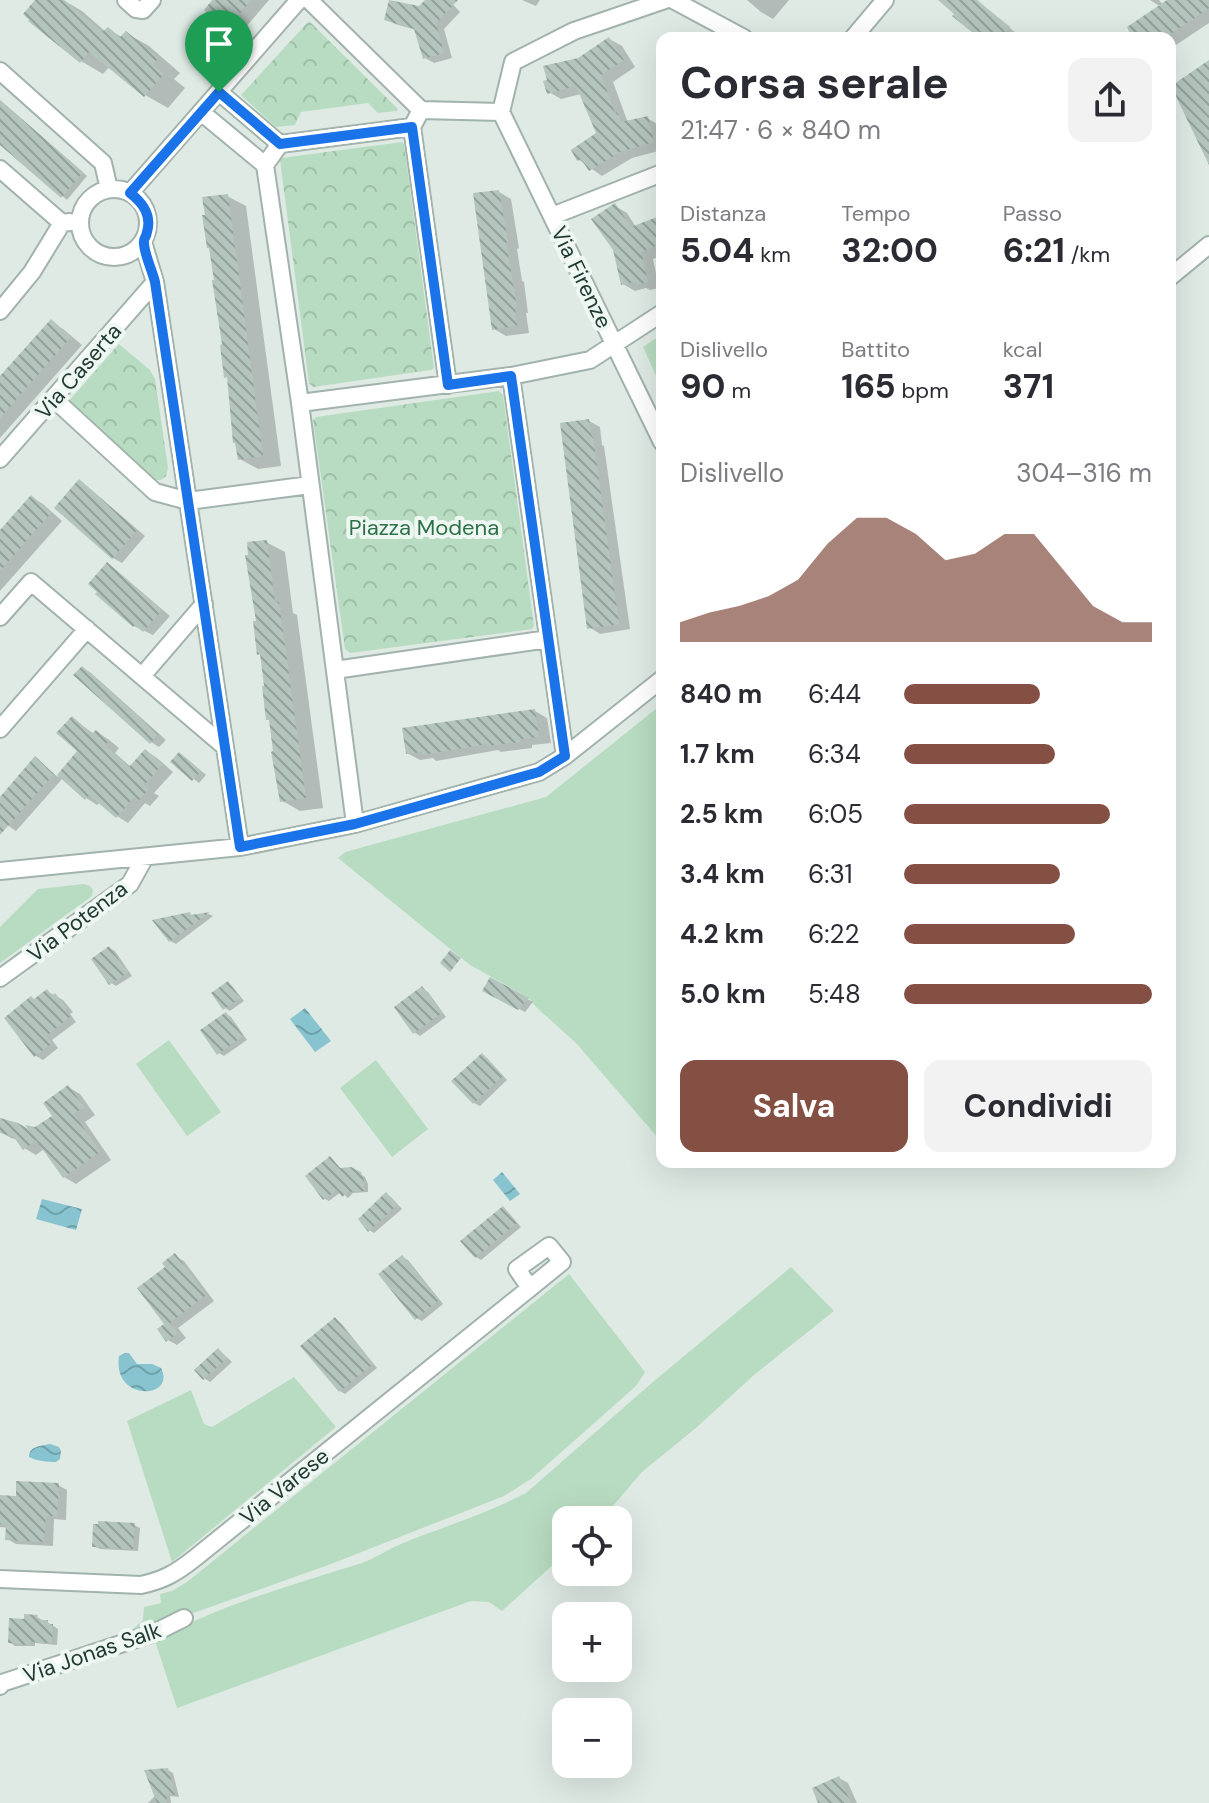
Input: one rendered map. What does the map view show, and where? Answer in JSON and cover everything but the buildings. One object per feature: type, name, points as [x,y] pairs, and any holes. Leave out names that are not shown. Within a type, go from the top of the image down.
[{"type":"street","points":[[126,0],[136,9],[143,10],[152,0]]},
{"type":"street","points":[[130,193],[299,0]]},
{"type":"street","points":[[309,0],[421,110],[501,112],[513,62],[574,31],[665,0]]},
{"type":"street","points":[[673,0],[733,32]]},
{"type":"street","points":[[857,32],[879,2]]},
{"type":"street","points":[[0,71],[103,163],[109,189]]},
{"type":"street","points":[[219,92],[280,144]]},
{"type":"street","points":[[421,110],[412,127],[448,385]]},
{"type":"street","points":[[201,112],[265,165],[300,403],[355,824]]},
{"type":"street","name":"Via Firenze","points":[[501,112],[656,429]]},
{"type":"street","points":[[265,165],[280,144],[412,127]]},
{"type":"street","points":[[0,169],[62,223],[80,221]]},
{"type":"street","points":[[552,216],[656,175]]},
{"type":"street","points":[[109,189],[130,193],[146,209],[148,231],[136,250],[126,256],[103,256],[93,250],[81,232],[83,209],[98,193],[109,189]]},
{"type":"street","points":[[0,311],[32,272],[62,223]]},
{"type":"street","points":[[143,242],[155,282],[240,847]]},
{"type":"street","points":[[1176,272],[1209,245]]},
{"type":"street","name":"Via Caserta","points":[[0,459],[155,282]]},
{"type":"street","points":[[300,403],[511,376],[590,360],[656,317]]},
{"type":"street","points":[[511,376],[565,756]]},
{"type":"street","points":[[54,399],[155,492],[188,501],[310,485]]},
{"type":"street","points":[[0,617],[31,582],[225,747]]},
{"type":"street","points":[[142,676],[204,604]]},
{"type":"street","points":[[0,729],[87,629]]},
{"type":"street","points":[[335,670],[548,639]]},
{"type":"street","name":"Via Potenza","points":[[0,871],[240,847],[355,824],[539,772],[565,756],[656,684]]},
{"type":"street","name":"Via Potenza","points":[[0,978],[130,884],[145,857]]},
{"type":"street","name":"Via Varese","points":[[0,1579],[141,1585],[160,1581],[177,1572],[530,1288]]},
{"type":"street","name":"Via Jonas Salk","points":[[0,1686],[154,1633],[184,1618]]},
{"type":"green space","points":[[309,21],[397,111],[378,113],[368,103],[301,112],[295,125],[276,127],[241,95]]},
{"type":"green space","points":[[402,142],[434,368],[313,387],[309,383],[280,160]]},
{"type":"green space","points":[[656,338],[656,376],[643,347]]},
{"type":"green space","points":[[119,344],[150,370],[155,379],[168,468],[161,480],[154,480],[67,403]]},
{"type":"green space","name":"Piazza Modena","points":[[499,391],[503,395],[534,626],[532,629],[350,653],[345,649],[313,420],[316,417]]},
{"type":"green space","points":[[656,709],[656,1136],[576,1043],[529,998],[470,965],[338,858],[345,852],[546,797]]},
{"type":"green space","points":[[84,884],[93,890],[92,896],[0,963],[0,927],[38,889]]},
{"type":"green space","points":[[169,1040],[221,1112],[187,1136],[136,1064]]},
{"type":"green space","points":[[376,1060],[428,1129],[392,1157],[340,1088]]},
{"type":"green space","points":[[791,1267],[834,1311],[642,1472],[613,1506],[552,1506],[552,1566],[502,1611],[489,1602],[471,1601],[177,1708],[155,1641],[230,1606],[362,1563],[401,1544],[511,1501],[526,1493]]},
{"type":"green space","points":[[569,1274],[645,1372],[636,1386],[531,1479],[504,1496],[331,1564],[123,1638],[143,1620],[144,1607],[161,1603],[160,1594],[187,1582]]},
{"type":"green space","points":[[294,1377],[336,1427],[172,1562],[127,1421],[191,1390],[204,1424],[212,1427]]},
{"type":"water","points":[[305,1008],[331,1041],[315,1052],[290,1019]]},
{"type":"water","points":[[502,1172],[520,1194],[510,1201],[493,1180]]},
{"type":"water","points":[[42,1199],[82,1209],[76,1230],[36,1219]]},
{"type":"water","points":[[129,1353],[137,1364],[152,1364],[161,1368],[164,1378],[160,1386],[143,1391],[133,1389],[125,1382],[119,1371],[119,1356]]},
{"type":"water","points":[[50,1444],[61,1451],[60,1459],[56,1462],[29,1457],[33,1449]]},
{"type":"route","points":[[219,92],[280,144],[412,127],[448,385],[511,376],[565,756],[539,772],[355,824],[240,847],[155,282],[143,242],[148,231],[148,220],[146,209],[130,193],[219,92]]}]
